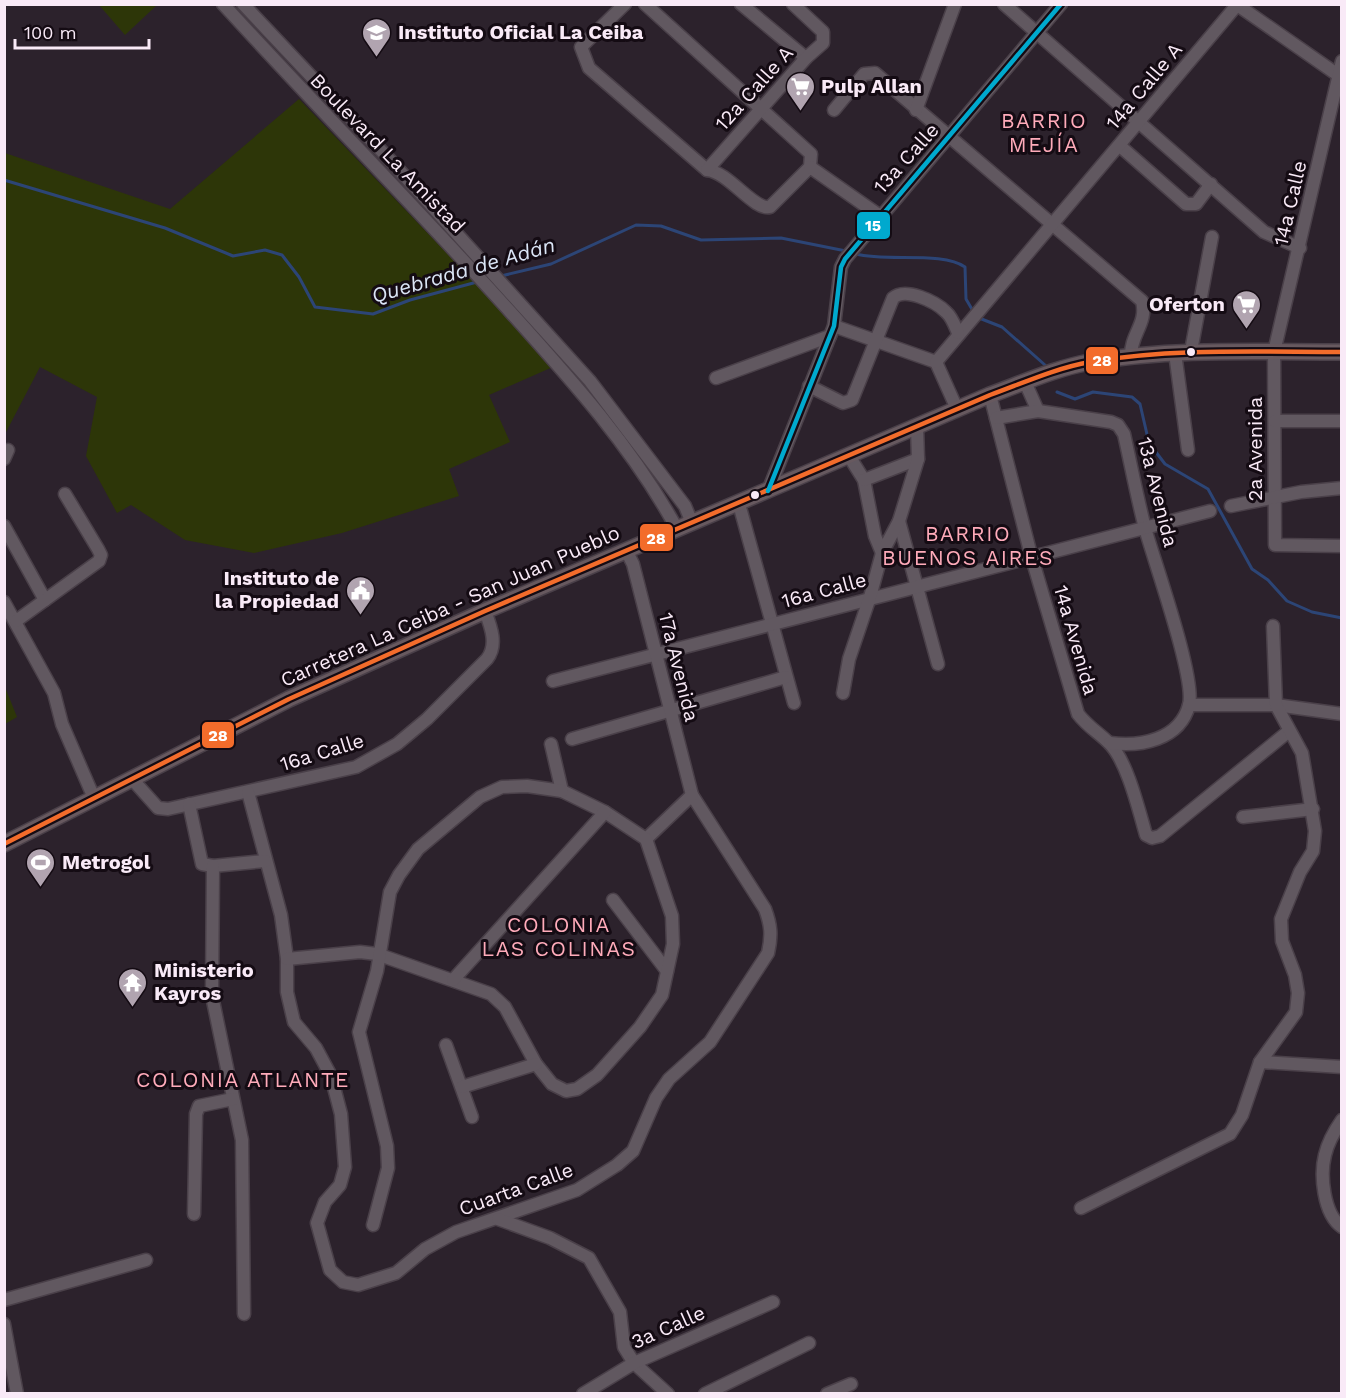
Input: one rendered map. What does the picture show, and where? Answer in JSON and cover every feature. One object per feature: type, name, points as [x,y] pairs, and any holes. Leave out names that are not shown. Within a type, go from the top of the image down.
[{"type":"main road","name":"Carretera La Ceiba - San Juan Pueblo","points":[[4,844],[289,699],[626,550],[1025,382],[1090,362],[1183,352],[1341,352]]},
{"type":"street","name":"Boulevard La Amistad","points":[[223,4],[489,288],[579,388],[643,474],[676,529]]},
{"type":"street","name":"Boulevard La Amistad","points":[[243,4],[505,285],[590,381],[685,506],[692,523]]},
{"type":"street","points":[[625,4],[581,47],[589,68],[707,170],[722,174],[764,208],[770,207],[810,167],[811,154],[645,4]]},
{"type":"street","points":[[741,4],[806,57]]},
{"type":"street","name":"12a Calle A","points":[[707,170],[806,57],[824,43],[824,32],[793,4]]},
{"type":"street","points":[[916,110],[955,4]]},
{"type":"street","points":[[1004,4],[1264,232],[1300,248]]},
{"type":"street","name":"13a Calle","points":[[768,491],[832,331],[841,267],[845,259],[1061,4]]},
{"type":"street","points":[[1237,5],[1338,75]]},
{"type":"street","name":"14a Calle A","points":[[958,333],[988,302],[1237,5]]},
{"type":"street","name":"14a Calle","points":[[1274,352],[1300,248],[1341,61]]},
{"type":"street","points":[[834,110],[864,74],[875,73],[949,139],[1142,301],[1145,312],[1130,344],[1131,357]]},
{"type":"street","points":[[1120,146],[1186,204],[1196,204],[1211,184]]},
{"type":"street","points":[[810,167],[880,216]]},
{"type":"street","points":[[1188,450],[1183,352],[1212,237]]},
{"type":"street","points":[[809,386],[843,403],[852,400],[893,298],[898,293],[906,293],[934,303],[946,312],[958,333],[936,362]]},
{"type":"street","points":[[716,378],[832,331],[877,341],[936,362],[957,410]]},
{"type":"street","name":"2a Avenida","points":[[1274,352],[1275,545],[1341,546]]},
{"type":"street","points":[[1025,382],[1038,411]]},
{"type":"street","name":"14a Avenida","points":[[990,395],[1031,555],[1078,714],[1089,729],[1110,743]]},
{"type":"street","name":"13a Avenida","points":[[996,418],[1038,411],[1111,422],[1120,428],[1181,653],[1189,705]]},
{"type":"street","points":[[1275,421],[1341,422]]},
{"type":"street","points":[[843,693],[849,659],[882,553],[899,521],[918,459],[917,427]]},
{"type":"street","points":[[849,456],[864,480],[875,536],[882,553]]},
{"type":"street","points":[[864,480],[918,459]]},
{"type":"street","points":[[1231,506],[1274,497],[1341,488]]},
{"type":"street","points":[[16,621],[92,567],[101,555],[65,494]]},
{"type":"street","points":[[739,504],[794,704]]},
{"type":"street","name":"16a Calle","points":[[553,681],[1210,510]]},
{"type":"street","points":[[899,521],[938,664]]},
{"type":"street","points":[[4,526],[45,600]]},
{"type":"street","name":"17a Avenida","points":[[626,550],[633,564],[692,795],[765,909],[771,927],[771,940]]},
{"type":"street","points":[[4,602],[54,693],[62,724],[94,798]]},
{"type":"street","name":"16a Calle","points":[[132,779],[158,808],[168,809],[356,767],[397,744],[427,719],[493,652],[492,634],[485,611]]},
{"type":"street","points":[[1080,1208],[1230,1134],[1242,1115],[1260,1062],[1296,1012],[1298,993],[1295,975],[1282,941],[1281,919],[1299,872],[1313,851],[1315,831],[1313,808],[1302,753],[1276,705],[1273,626]]},
{"type":"street","points":[[572,739],[786,677]]},
{"type":"street","points":[[1110,743],[1128,746],[1151,743],[1166,735],[1180,720],[1189,705],[1276,705],[1341,714]]},
{"type":"street","points":[[1110,743],[1127,774],[1146,835],[1152,838],[1160,836],[1289,731]]},
{"type":"street","points":[[551,744],[561,791]]},
{"type":"street","points":[[248,792],[265,861],[275,885],[287,959],[360,952],[378,954],[491,994],[505,1007],[536,1064],[552,1084],[566,1090],[577,1089],[597,1075],[640,1027],[662,995],[673,944],[672,916],[646,839],[605,812],[561,791],[527,786],[502,787],[480,797],[418,849],[390,892],[378,954],[377,971],[359,1032],[387,1146],[388,1168],[373,1226]]},
{"type":"street","points":[[646,839],[692,795]]},
{"type":"street","points":[[189,804],[200,861],[205,866],[265,861]]},
{"type":"street","points":[[1243,817],[1313,808]]},
{"type":"street","points":[[453,980],[605,812]]},
{"type":"street","points":[[213,866],[212,996],[242,1140],[243,1314]]},
{"type":"street","points":[[613,900],[667,971]]},
{"type":"street","name":"Cuarta Calle","points":[[287,959],[287,992],[294,1022],[316,1048],[331,1076],[341,1114],[345,1167],[340,1185],[325,1202],[317,1222],[330,1269],[343,1282],[358,1285],[396,1273],[425,1249],[456,1232],[577,1190],[633,1151],[656,1098],[669,1079],[710,1042],[768,953],[771,940]]},
{"type":"street","points":[[446,1045],[472,1118]]},
{"type":"street","points":[[1260,1062],[1341,1067]]},
{"type":"street","points":[[462,1087],[536,1064]]},
{"type":"street","points":[[194,1214],[196,1114],[199,1106],[233,1099]]},
{"type":"street","points":[[1341,1120],[1328,1145],[1323,1171],[1332,1217],[1341,1227]]},
{"type":"street","points":[[498,1219],[550,1238],[589,1258],[620,1312],[624,1347],[634,1363],[668,1394]]},
{"type":"street","points":[[4,1300],[146,1260]]},
{"type":"street","name":"3a Calle","points":[[583,1394],[634,1363],[773,1302]]},
{"type":"street","points":[[4,1324],[8,1369],[17,1394]]},
{"type":"street","points":[[705,1394],[809,1343]]},
{"type":"street","points":[[827,1394],[850,1384]]},
{"type":"green space","points":[[99,5],[157,5],[125,35]]},
{"type":"green space","points":[[299,99],[555,366],[489,395],[510,442],[449,469],[459,496],[342,533],[254,553],[185,540],[131,505],[117,513],[86,456],[97,397],[40,367],[5,434],[5,153],[170,209]]},
{"type":"green space","points":[[5,687],[17,717],[4,724]]},
{"type":"waterway","name":"Quebrada de Adán","points":[[4,180],[165,228],[233,256],[265,250],[282,255],[299,277],[315,307],[373,314],[410,300],[477,282]]},
{"type":"waterway","name":"Quebrada de Adán","points":[[501,276],[551,264],[636,225],[661,226],[701,240],[781,238],[846,251]]},
{"type":"waterway","name":"Quebrada de Adán","points":[[856,254],[943,259],[955,262],[965,267],[966,299],[973,311]]},
{"type":"waterway","name":"Quebrada de Adán","points":[[979,318],[1002,327],[1045,365]]},
{"type":"waterway","name":"Quebrada de Adán","points":[[1057,392],[1075,399],[1093,392],[1132,397],[1140,404],[1149,443],[1165,464],[1208,489],[1252,569],[1268,580],[1287,601],[1312,612],[1342,618]]},
{"type":"transit line","name":"15","points":[[768,491],[834,326],[841,267],[845,259],[1061,4]]},
{"type":"transit line","name":"28","points":[[4,844],[289,699],[485,611],[990,395],[1040,376],[1090,362],[1153,355],[1216,352],[1342,352]]},
{"type":"place","name":"Instituto Oficial La Ceiba","points":[[377,58]]},
{"type":"place","name":"Pulp Allan","points":[[800,112]]},
{"type":"place","name":"Oferton","points":[[1246,330]]},
{"type":"place","name":"Instituto de la Propiedad","points":[[360,616]]},
{"type":"place","name":"Metrogol","points":[[41,888]]},
{"type":"place","name":"Ministerio Kayros","points":[[133,1008]]},
{"type":"district","name":"BARRIO MEJÍA","points":[[1044,132]]},
{"type":"district","name":"BARRIO BUENOS AIRES","points":[[968,545]]},
{"type":"district","name":"COLONIA LAS COLINAS","points":[[559,936]]},
{"type":"district","name":"COLONIA ATLANTE","points":[[243,1079]]}]
